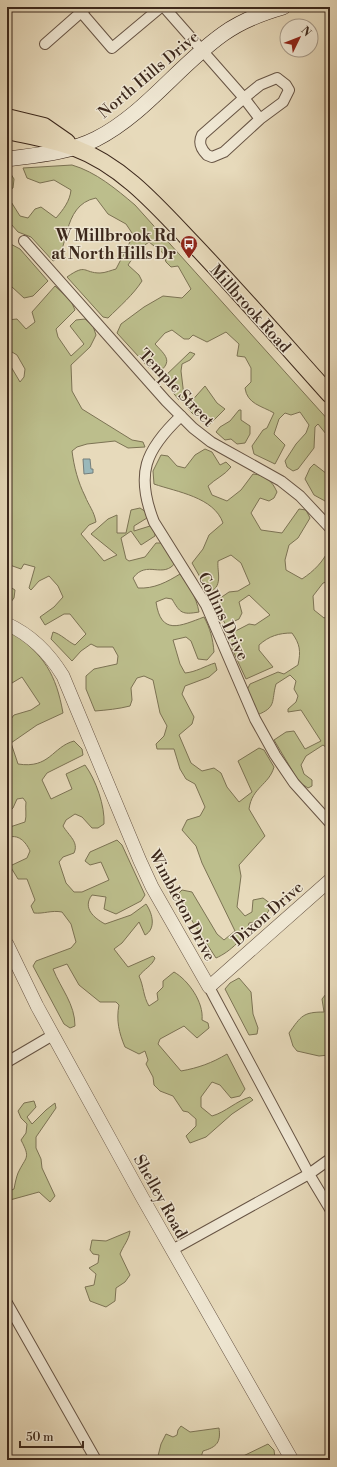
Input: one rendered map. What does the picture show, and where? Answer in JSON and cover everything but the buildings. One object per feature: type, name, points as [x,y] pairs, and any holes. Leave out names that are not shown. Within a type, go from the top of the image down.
[{"type":"main road","name":"North Hills Drive","points":[[7,159],[48,154],[75,148],[95,139],[123,121],[223,34],[256,15],[284,7]]},
{"type":"main road","points":[[7,117],[44,126],[75,148]]},
{"type":"main road","name":"Millbrook Road","points":[[7,131],[75,148],[105,164],[130,181],[151,200],[330,395]]},
{"type":"street","points":[[45,44],[84,9],[112,48],[162,7],[244,98],[260,119]]},
{"type":"street","points":[[277,78],[286,85],[289,90],[284,102],[260,119],[218,155],[207,155],[203,151],[200,140],[202,135],[244,98],[270,80],[277,78]]},
{"type":"street","name":"Temple Street","points":[[24,241],[181,416],[211,442],[281,481],[300,496],[330,528]]},
{"type":"street","name":"Collins Drive","points":[[181,416],[159,438],[149,457],[144,483],[150,514],[206,605],[255,719],[275,755],[294,783],[330,823]]},
{"type":"street","name":"Wimbleton Drive","points":[[7,624],[25,634],[38,644],[50,656],[64,676],[152,887],[209,987],[308,1174],[330,1209]]},
{"type":"street","name":"Dixon Drive","points":[[209,987],[330,880]]},
{"type":"street","name":"Shelley Road","points":[[7,944],[20,973],[53,1035],[172,1250],[292,1460]]},
{"type":"street","points":[[7,1062],[53,1035]]},
{"type":"street","points":[[172,1250],[308,1174],[330,1159]]},
{"type":"street","points":[[7,1303],[96,1460]]},
{"type":"green space","points":[[72,165],[89,172],[113,187],[135,205],[330,422],[330,439],[318,424],[315,427],[314,448],[298,469],[293,471],[287,467],[285,461],[296,444],[306,433],[309,425],[300,412],[291,415],[285,413],[279,419],[274,434],[285,445],[275,464],[254,454],[252,446],[263,430],[267,428],[274,413],[256,404],[246,393],[245,388],[251,382],[251,368],[245,357],[237,356],[239,344],[226,332],[207,342],[193,335],[189,339],[184,339],[172,330],[165,333],[155,344],[165,355],[167,361],[163,369],[158,373],[150,369],[117,333],[121,324],[144,307],[163,296],[182,298],[191,289],[178,266],[171,267],[166,262],[163,253],[149,242],[138,250],[128,265],[139,275],[142,281],[130,296],[108,318],[103,317],[67,277],[78,270],[100,273],[116,269],[131,240],[132,233],[126,224],[108,214],[96,198],[85,202],[76,210],[71,219],[62,250],[58,257],[53,261],[31,237],[18,232],[11,224],[7,210],[8,197],[20,216],[28,218],[35,209],[41,207],[56,218],[66,205],[71,190],[54,180],[40,183],[27,178],[23,168]]},
{"type":"green space","points":[[7,171],[9,171],[14,179],[13,188],[7,191]]},
{"type":"green space","points":[[7,242],[20,249],[48,281],[33,296],[24,298],[12,287],[7,288]]},
{"type":"green space","points":[[55,286],[71,301],[75,310],[56,329],[58,337],[71,356],[84,344],[70,326],[76,320],[85,319],[93,326],[96,335],[90,347],[71,365],[72,391],[82,409],[132,440],[143,442],[145,447],[128,448],[115,441],[87,444],[77,447],[72,451],[78,480],[96,522],[89,525],[81,534],[104,561],[117,555],[91,534],[108,519],[117,515],[117,533],[126,533],[131,510],[140,508],[146,512],[147,518],[134,526],[134,531],[150,526],[155,530],[155,536],[141,545],[131,531],[121,538],[126,559],[129,561],[145,557],[156,543],[163,543],[176,562],[171,567],[166,569],[149,569],[138,573],[133,578],[138,588],[160,584],[180,574],[192,592],[199,612],[182,612],[172,599],[166,598],[156,602],[162,620],[173,626],[204,617],[210,629],[213,643],[214,652],[207,660],[198,659],[191,641],[186,637],[173,640],[180,664],[185,673],[215,663],[217,670],[209,677],[185,686],[182,694],[194,717],[192,724],[179,735],[191,763],[202,771],[214,768],[221,773],[227,787],[239,802],[252,792],[238,761],[259,748],[264,750],[274,767],[272,773],[253,796],[249,809],[265,836],[239,865],[241,876],[237,907],[245,916],[252,912],[253,900],[263,898],[271,904],[270,908],[266,915],[257,921],[249,923],[245,934],[237,944],[216,958],[176,896],[182,890],[192,892],[217,934],[224,940],[235,931],[202,863],[196,846],[182,830],[187,820],[200,816],[205,807],[195,784],[186,779],[180,769],[174,749],[157,749],[156,744],[164,736],[167,726],[160,713],[153,680],[144,676],[137,678],[131,688],[132,700],[130,706],[95,711],[86,689],[86,676],[94,669],[117,664],[118,656],[113,647],[97,647],[91,644],[81,651],[72,661],[51,639],[53,632],[59,634],[75,645],[86,634],[70,614],[64,614],[45,625],[40,617],[54,607],[63,597],[58,586],[49,576],[39,581],[31,590],[29,588],[35,567],[24,564],[21,569],[7,564],[7,360],[20,382],[24,377],[25,369],[17,355],[7,349],[7,320],[17,319],[26,329],[35,322],[32,312]]},
{"type":"green space","points":[[190,352],[195,354],[190,360],[182,364],[181,371],[184,396],[179,400],[162,379]]},
{"type":"green space","points":[[205,386],[217,403],[225,409],[208,426],[205,423],[206,418],[195,416],[188,409],[188,405]]},
{"type":"green space","points":[[239,410],[241,410],[241,420],[250,426],[250,434],[245,443],[237,444],[231,439],[225,440],[216,432],[220,427],[230,421]]},
{"type":"green space","points":[[205,449],[212,452],[220,465],[226,462],[231,467],[208,486],[212,495],[227,501],[241,490],[253,474],[265,477],[273,485],[277,492],[274,498],[269,501],[260,498],[251,513],[261,530],[282,533],[299,509],[306,510],[310,518],[298,538],[289,545],[285,560],[286,570],[302,579],[321,562],[327,554],[329,549],[326,542],[330,541],[330,581],[323,583],[313,596],[314,610],[324,618],[330,615],[330,750],[323,745],[306,756],[301,765],[304,774],[312,780],[312,786],[308,788],[299,782],[274,740],[286,732],[294,731],[305,749],[321,741],[301,710],[288,712],[288,709],[296,702],[298,696],[294,689],[296,681],[290,675],[276,684],[272,703],[268,709],[257,715],[247,690],[250,684],[278,672],[284,674],[298,665],[300,652],[297,641],[292,633],[278,634],[267,639],[259,645],[259,650],[273,667],[246,679],[226,636],[249,624],[255,625],[270,615],[249,595],[239,602],[242,613],[239,619],[226,625],[213,603],[229,592],[238,591],[250,584],[241,563],[231,555],[218,561],[219,578],[215,589],[211,592],[204,584],[192,563],[203,549],[209,535],[223,523],[212,507],[203,501],[184,493],[154,484],[153,471],[161,455],[168,456],[177,466],[185,468],[195,455]]},
{"type":"green space","points":[[314,464],[327,474],[330,472],[330,508],[325,501],[314,495],[305,479],[310,468]]},
{"type":"green space","points":[[7,585],[15,590],[14,598],[7,607]]},
{"type":"green space","points":[[12,632],[23,640],[47,666],[57,687],[63,713],[37,725],[11,743],[18,764],[29,765],[44,761],[60,748],[74,741],[82,749],[83,755],[47,773],[42,780],[51,799],[72,789],[66,774],[85,765],[93,778],[103,809],[104,824],[98,828],[92,828],[82,817],[75,814],[66,820],[63,826],[73,839],[75,846],[74,853],[63,857],[59,862],[66,883],[74,892],[82,892],[109,880],[101,862],[90,865],[85,861],[90,852],[117,840],[122,845],[145,895],[141,901],[116,914],[104,909],[106,897],[92,895],[88,904],[89,908],[93,916],[105,924],[131,915],[146,904],[152,917],[151,929],[145,935],[139,922],[122,943],[114,949],[128,967],[153,956],[155,958],[139,976],[149,1006],[158,1000],[157,993],[163,987],[163,981],[174,972],[185,980],[198,999],[202,1013],[202,1020],[208,1023],[209,1028],[197,1038],[184,1026],[160,1039],[158,1044],[181,1071],[205,1065],[227,1054],[245,1089],[240,1096],[231,1098],[220,1085],[212,1082],[201,1097],[201,1107],[212,1116],[250,1097],[253,1100],[232,1114],[206,1137],[190,1143],[186,1136],[196,1126],[196,1119],[188,1112],[183,1111],[173,1096],[160,1091],[154,1085],[153,1077],[146,1064],[148,1060],[145,1051],[139,1054],[125,1047],[119,1026],[119,1005],[116,1002],[100,1002],[79,985],[67,964],[53,969],[73,1011],[75,1026],[70,1028],[64,1024],[33,966],[36,961],[71,948],[76,942],[71,924],[62,912],[54,911],[34,913],[31,906],[35,900],[27,879],[18,879],[10,866],[27,858],[30,851],[21,839],[15,837],[7,838],[7,828],[25,822],[26,802],[23,798],[17,799],[13,808],[9,812],[7,810],[7,724],[14,715],[31,710],[40,704],[22,677],[7,686],[7,640]]},
{"type":"green space","points":[[239,978],[251,992],[253,1014],[258,1028],[257,1034],[249,1035],[225,989],[230,983]]},
{"type":"green space","points":[[330,989],[329,1055],[319,1056],[297,1051],[293,1046],[289,1033],[303,1016],[311,1013],[324,1012],[322,999]]},
{"type":"green space","points":[[34,1101],[36,1107],[27,1117],[32,1124],[55,1103],[56,1108],[36,1137],[36,1148],[41,1159],[42,1168],[55,1196],[50,1202],[39,1192],[10,1200],[7,1192],[14,1189],[18,1173],[27,1154],[21,1140],[26,1133],[27,1124],[21,1118],[18,1111],[24,1103]]},
{"type":"green space","points":[[130,1231],[120,1254],[130,1275],[125,1282],[116,1288],[115,1301],[106,1307],[90,1301],[85,1287],[94,1285],[96,1274],[89,1268],[98,1263],[99,1255],[93,1254],[90,1250],[92,1240],[106,1241]]},
{"type":"green space","points":[[181,1426],[190,1432],[219,1428],[219,1440],[215,1446],[203,1451],[200,1460],[161,1460],[158,1456],[161,1444],[166,1434],[173,1437],[177,1435]]},
{"type":"green space","points":[[268,1444],[274,1450],[275,1458],[271,1459],[264,1456],[254,1460],[235,1460]]},
{"type":"water","points":[[83,459],[90,459],[93,473],[84,474]]},
{"type":"place","name":"W Millbrook Rd at North Hills Dr","points":[[189,259]]}]
